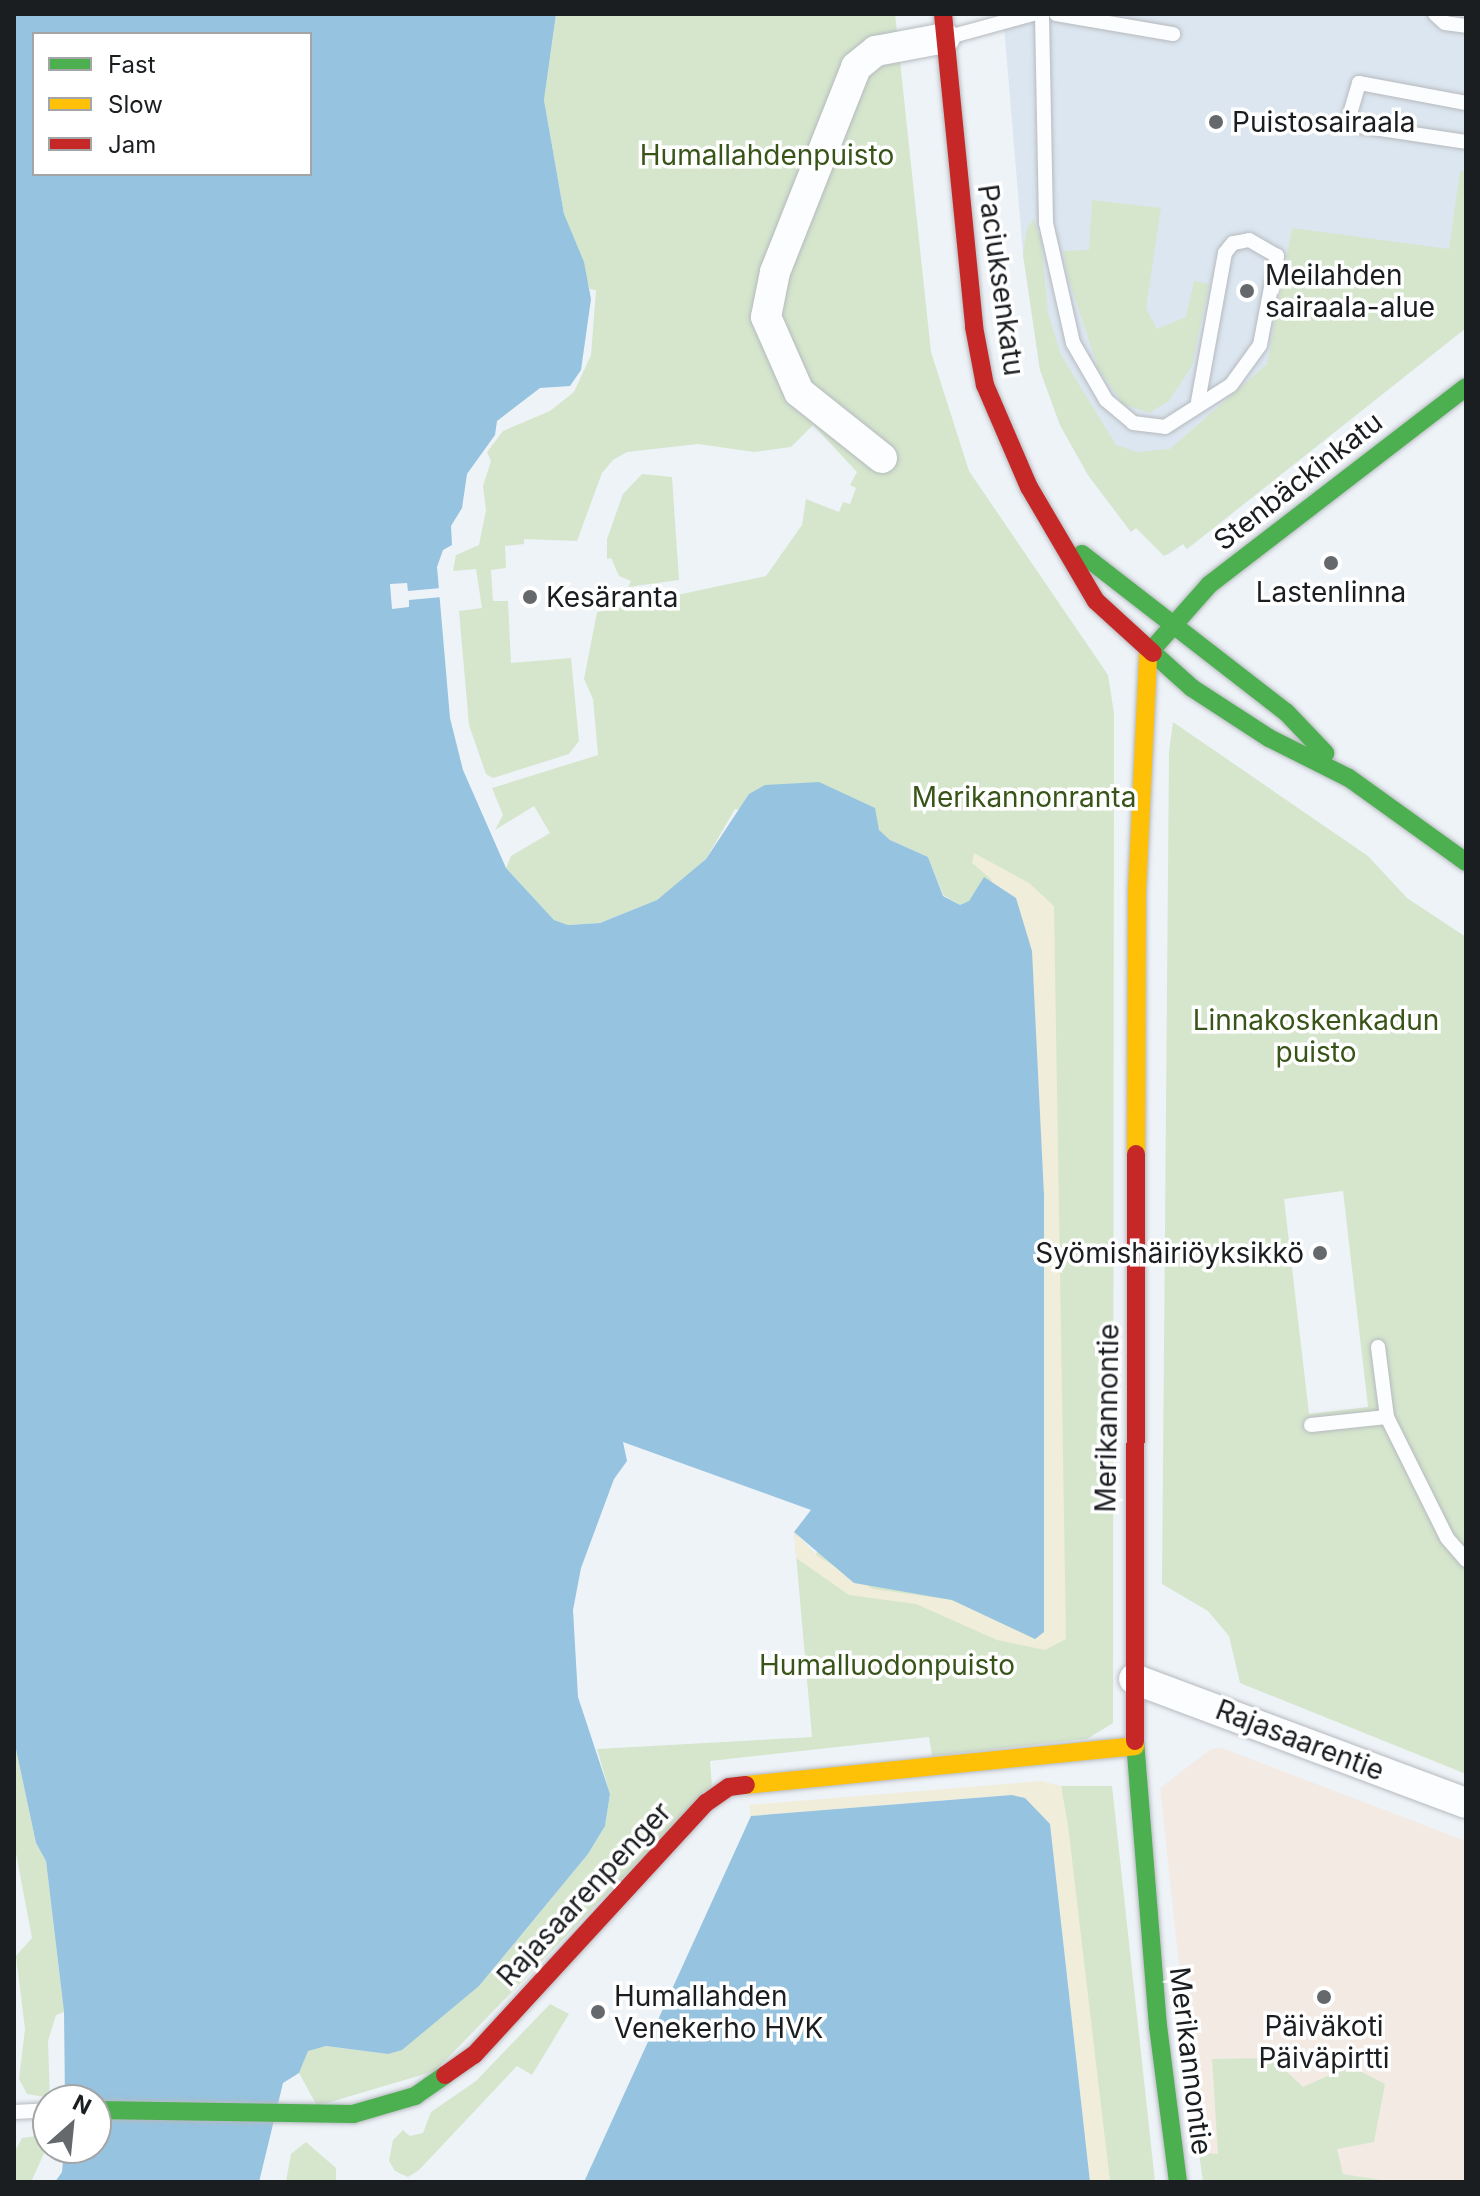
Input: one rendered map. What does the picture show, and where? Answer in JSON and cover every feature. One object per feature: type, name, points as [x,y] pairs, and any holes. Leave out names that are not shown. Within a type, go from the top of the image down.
[{"type":"street","points":[[882,458],[799,392],[766,317],[779,263],[856,67],[876,51],[944,26]]},
{"type":"street","name":"Paciuksenkatu","points":[[944,26],[974,327],[985,385],[1029,487],[1096,601],[1148,652],[1243,722],[1349,778]]},
{"type":"street","name":"Stenbäckinkatu","points":[[1148,652],[1168,623],[1209,585],[1466,387]]},
{"type":"street","name":"Paciuksenkatu","points":[[1060,536],[1286,712],[1349,778]]},
{"type":"street","name":"Merikannontie","points":[[1148,652],[1137,891],[1135,1746],[1138,1834],[1178,2182]]},
{"type":"street","points":[[1349,778],[1466,862]]},
{"type":"street","name":"Rajasaarentie","points":[[1134,1679],[1466,1803]]},
{"type":"street","name":"Rajasaarenpenger","points":[[112,2110],[303,2116],[353,2114],[396,2104],[474,2055],[706,1803],[729,1787],[1135,1746]]},
{"type":"lane","points":[[944,26],[1033,14]]},
{"type":"lane","points":[[1042,14],[1046,223],[1073,343],[1106,400],[1133,423],[1165,427],[1198,402],[1231,385],[1260,345],[1277,256],[1269,248],[1249,240],[1233,243],[1225,253],[1198,402]]},
{"type":"lane","points":[[1056,14],[1173,34]]},
{"type":"lane","points":[[1435,14],[1445,23],[1466,26]]},
{"type":"lane","points":[[1466,103],[1359,83],[1347,124],[1466,142]]},
{"type":"lane","points":[[1378,1347],[1387,1417],[1447,1538],[1466,1560]]},
{"type":"lane","points":[[1311,1425],[1387,1417]]},
{"type":"shaded area","name":"Meilahden sairaala-alue","points":[[1003,14],[1466,14],[1466,328],[1187,549],[1183,544],[1168,555],[1136,528],[1131,532],[1088,475],[1060,425],[1040,370],[1023,254]]},
{"type":"shaded area","name":"Päiväkoti Päiväpirtti","points":[[1222,1748],[1466,1841],[1466,2182],[1393,2182],[1199,2153],[1160,1788],[1211,1749]]},
{"type":"green space","points":[[556,14],[895,14],[931,352],[969,471],[1108,675],[1114,713],[1113,1723],[1087,1739],[932,1756],[929,1737],[710,1761],[712,1786],[435,2071],[317,2106],[299,2073],[308,2050],[326,2046],[388,2054],[479,1986],[588,1854],[605,1826],[610,1794],[597,1749],[812,1737],[794,1532],[816,1555],[973,889],[970,901],[960,905],[943,895],[928,857],[890,840],[879,830],[735,809],[706,859],[657,900],[600,923],[568,925],[554,920],[506,868],[511,856],[550,833],[534,806],[495,830],[503,815],[492,788],[598,755],[593,699],[584,679],[597,612],[766,576],[802,525],[806,499],[839,512],[843,502],[850,504],[856,488],[850,485],[857,472],[813,425],[791,447],[754,452],[698,444],[627,452],[613,460],[602,473],[577,541],[524,539],[524,544],[505,546],[506,568],[491,570],[493,601],[508,601],[511,663],[571,658],[579,741],[569,754],[493,778],[486,774],[469,725],[459,611],[482,608],[476,569],[453,571],[456,555],[479,545],[486,510],[483,486],[491,461],[487,452],[503,431],[550,411],[574,392],[591,355],[596,290],[590,289],[564,214],[544,100]]},
{"type":"green space","points":[[1460,171],[1466,171],[1466,328],[1187,549],[1183,544],[1164,556],[1136,528],[1131,532],[1088,475],[1060,425],[1040,370],[1023,254],[1027,228],[1034,219],[1041,240],[1048,313],[1061,355],[1116,445],[1137,452],[1170,449],[1267,364],[1292,228],[1449,249]]},
{"type":"green space","points":[[1092,200],[1161,208],[1146,308],[1157,329],[1186,317],[1194,281],[1209,284],[1192,366],[1169,401],[1149,413],[1123,404],[1098,368],[1068,277],[1063,251],[1089,250]]},
{"type":"green space","points":[[642,474],[672,477],[679,580],[628,587],[631,581],[619,576],[611,558],[607,559],[607,539],[623,494]]},
{"type":"green space","name":"Linnakoskenkadun puisto","points":[[1173,722],[1368,856],[1407,898],[1466,937],[1466,1774],[1240,1683],[1229,1636],[1208,1611],[1162,1584],[1169,751]],"holes":[[[1343,1191],[1368,1407],[1309,1414],[1284,1199]]]},
{"type":"green space","points":[[14,1740],[36,1843],[46,1861],[64,2012],[56,2015],[48,2041],[50,2084],[32,2084],[32,2095],[27,2094],[19,2079],[25,2029],[16,1956],[32,1938],[14,1843]]},
{"type":"green space","points":[[1061,1786],[1112,1786],[1155,2182],[1110,2182]]},
{"type":"green space","points":[[550,2004],[569,2014],[532,2075],[517,2066],[419,2170],[408,2177],[395,2171],[389,2161],[393,2140],[403,2130],[410,2136],[423,2133],[431,2112],[476,2081]]},
{"type":"green space","points":[[1272,2058],[1303,2087],[1350,2066],[1385,2084],[1374,2142],[1337,2149],[1343,2174],[1393,2182],[1203,2182],[1199,2153],[1218,2154],[1212,2059]]},
{"type":"green space","points":[[32,2137],[32,2164],[39,2164],[31,2182],[14,2182],[14,2153],[22,2138]]},
{"type":"green space","points":[[306,2142],[336,2168],[336,2182],[286,2182],[291,2154]]},
{"type":"sand","points":[[974,853],[1029,883],[1054,906],[1066,1639],[1045,1650],[997,1640],[916,1604],[849,1595],[796,1558],[794,1532],[816,1555],[873,1589],[952,1600],[1035,1639],[1044,1632],[1044,1195],[991,879],[972,863]]},
{"type":"sand","points":[[1041,1781],[1061,1786],[1068,1825],[1110,2182],[1090,2182],[1050,1824],[1012,1795],[751,1816],[749,1805]]},
{"type":"water","points":[[14,14],[556,14],[544,100],[564,214],[584,262],[591,299],[581,370],[570,386],[540,388],[497,421],[495,435],[467,474],[462,508],[451,526],[452,545],[443,550],[437,567],[450,718],[463,770],[506,868],[554,920],[568,925],[600,923],[657,900],[706,859],[749,794],[765,785],[819,782],[875,808],[879,830],[890,840],[928,857],[943,896],[960,905],[969,901],[984,877],[1016,898],[1032,951],[1044,1195],[1044,1632],[1035,1639],[952,1600],[854,1583],[794,1532],[811,1510],[623,1442],[627,1461],[614,1479],[581,1568],[573,1610],[578,1697],[610,1794],[605,1826],[588,1854],[479,1986],[402,2050],[388,2054],[326,2046],[308,2051],[299,2073],[283,2083],[259,2182],[55,2182],[62,2172],[63,2164],[112,2164],[112,2084],[65,2084],[64,2012],[46,1861],[36,1843],[14,1740]]},
{"type":"water","points":[[1012,1795],[1025,1798],[1050,1824],[1090,2182],[584,2182],[751,1816]]},
{"type":"pier","points":[[407,583],[408,591],[441,588],[442,597],[409,600],[409,607],[392,609],[390,584]]},
{"type":"traffic: fast","points":[[1148,654],[1209,585],[1466,387]]},
{"type":"traffic: fast","points":[[1082,554],[1286,712],[1325,753]]},
{"type":"traffic: fast","points":[[1153,653],[1192,688],[1269,738],[1349,778],[1466,862]]},
{"type":"traffic: fast","points":[[1135,1741],[1158,2026],[1178,2182]]},
{"type":"traffic: fast","points":[[112,2110],[353,2114],[415,2096],[445,2075]]},
{"type":"traffic: slow","points":[[1136,1154],[1137,891],[1148,654]]},
{"type":"traffic: slow","points":[[746,1785],[1135,1746]]},
{"type":"traffic: jam","points":[[943,14],[974,327],[985,385],[1029,487],[1096,601],[1153,653]]},
{"type":"traffic: jam","points":[[1135,1741],[1136,1154]]},
{"type":"traffic: jam","points":[[445,2075],[474,2055],[706,1803],[729,1787],[746,1785]]},
{"type":"place","name":"Puistosairaala","points":[[1216,122]]},
{"type":"place","name":"Meilahden sairaala-alue","points":[[1247,291]]},
{"type":"place","name":"Lastenlinna","points":[[1331,563]]},
{"type":"place","name":"Kesäranta","points":[[530,597]]},
{"type":"place","name":"Syömishäiriöyksikkö","points":[[1320,1253]]},
{"type":"place","name":"Päiväkoti Päiväpirtti","points":[[1324,1997]]},
{"type":"place","name":"Humallahden Venekerho HVK","points":[[598,2012]]},
{"type":"park label","name":"Humallahdenpuisto","points":[[767,155]]},
{"type":"park label","name":"Merikannonranta","points":[[1024,797]]},
{"type":"park label","name":"Humalluodonpuisto","points":[[887,1665]]}]
